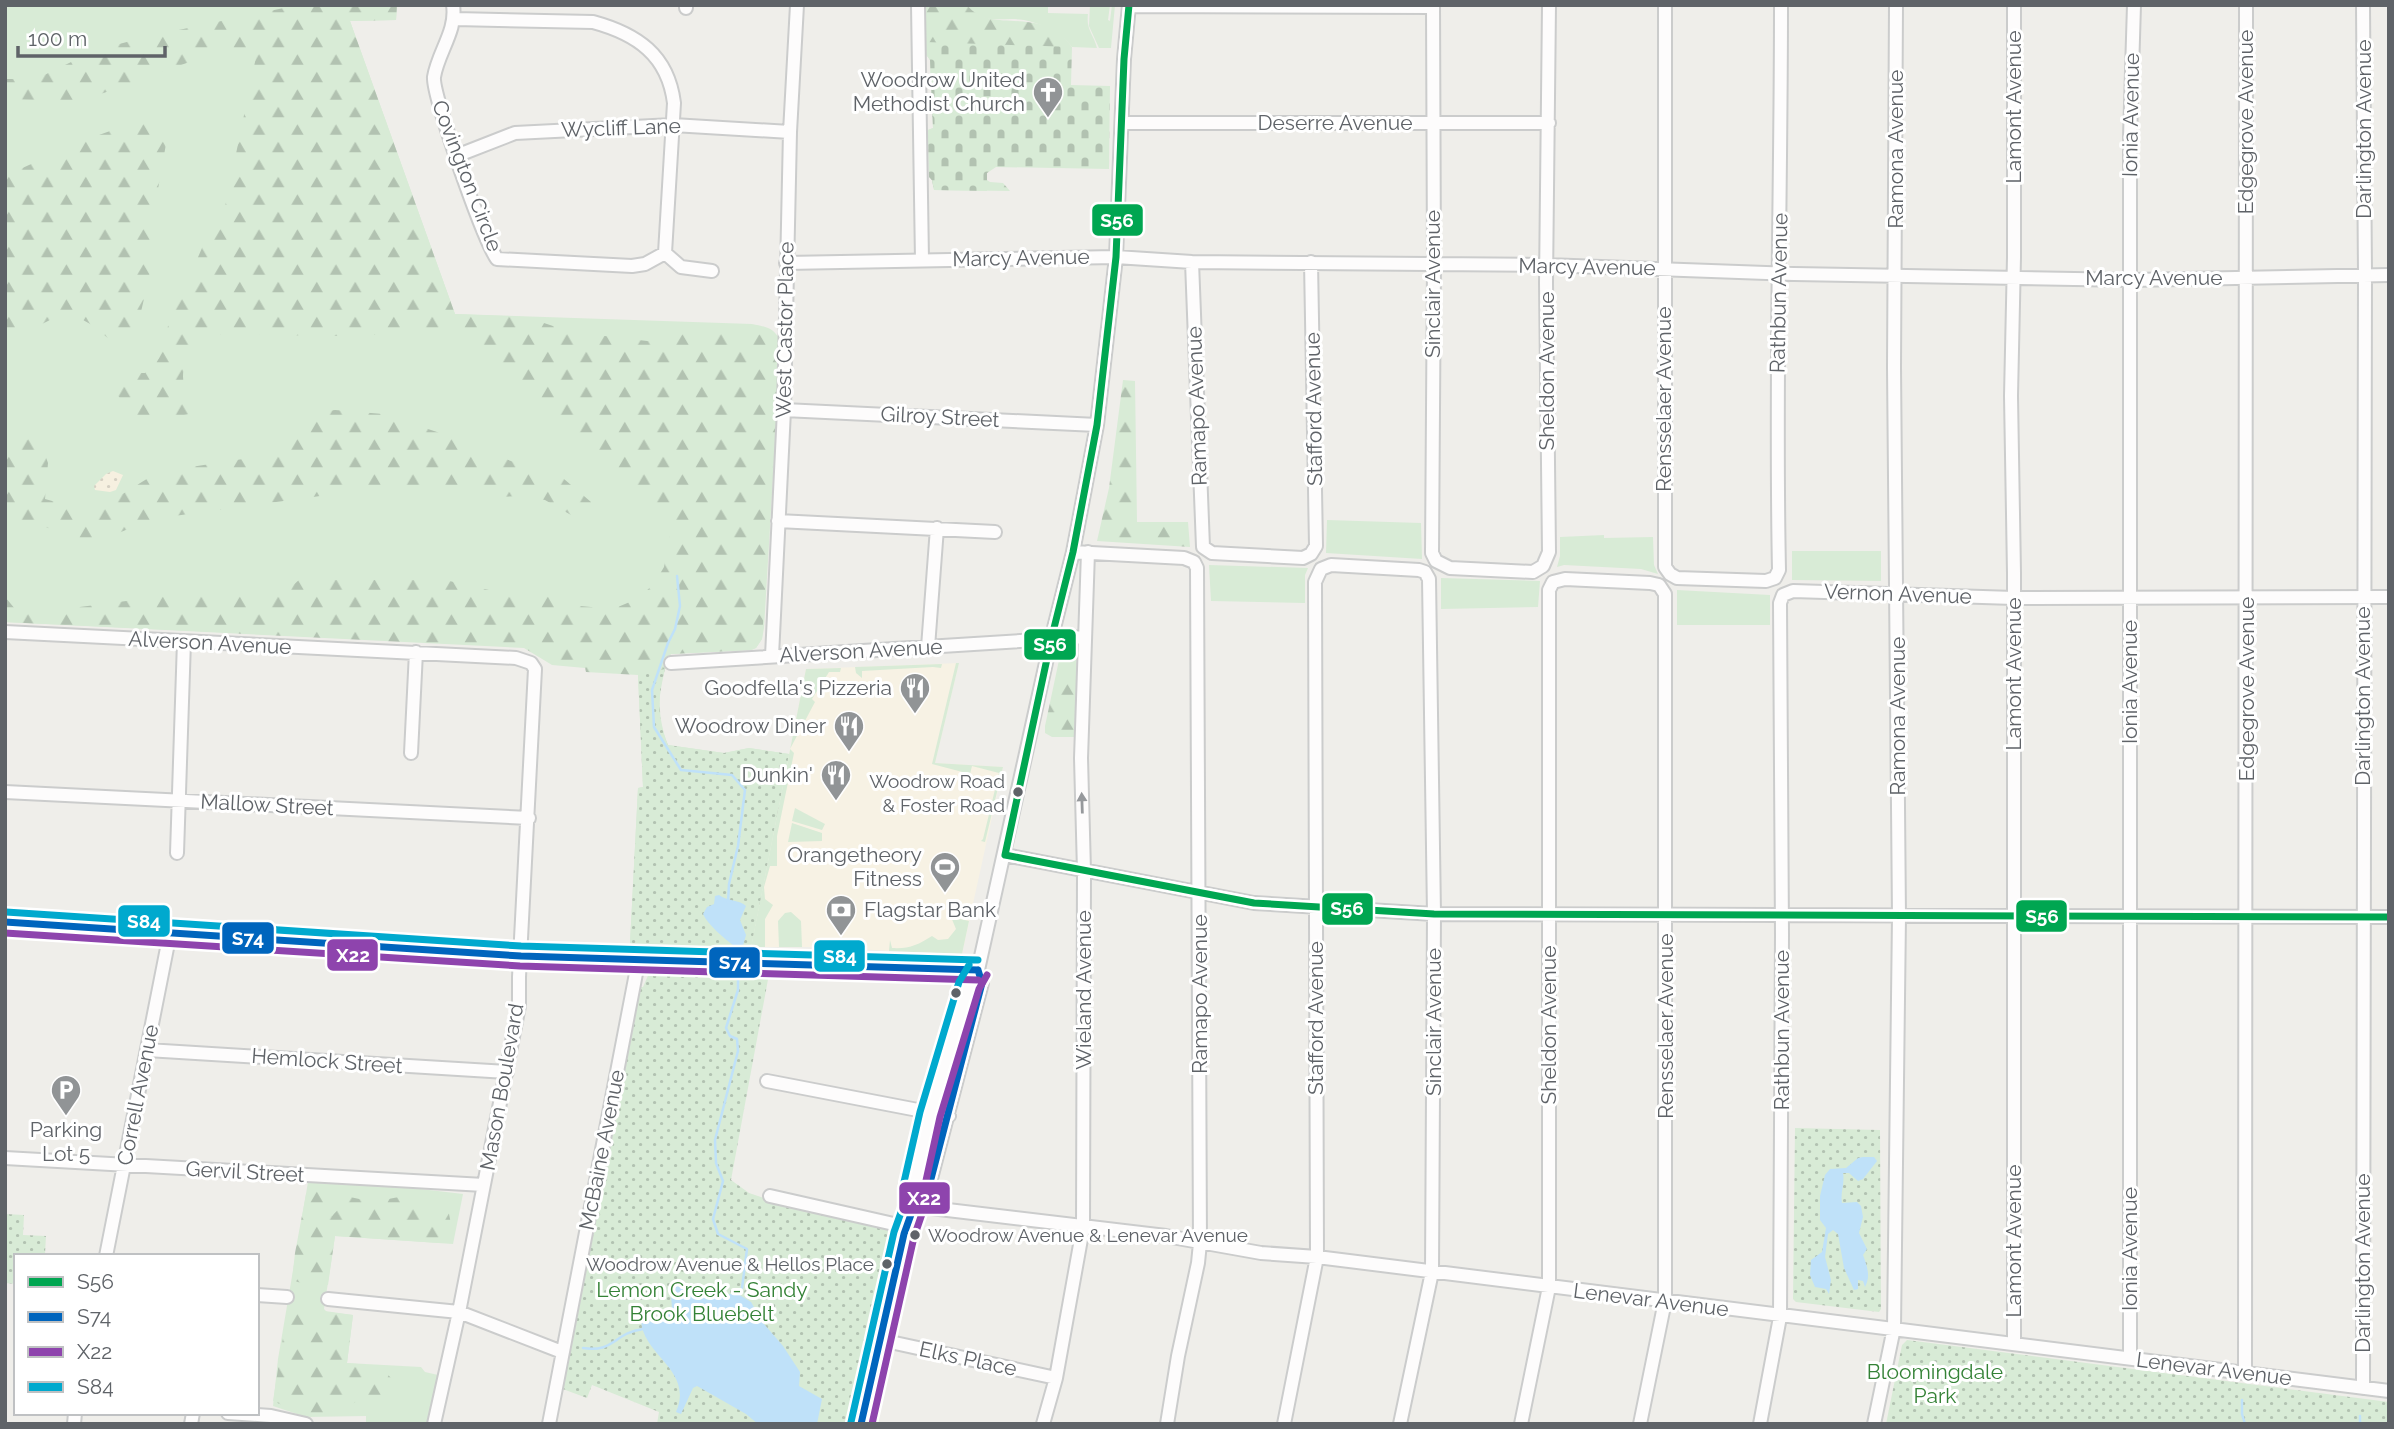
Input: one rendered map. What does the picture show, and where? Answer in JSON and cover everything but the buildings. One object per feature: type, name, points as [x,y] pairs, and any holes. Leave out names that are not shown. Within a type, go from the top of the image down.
[{"type":"street","name":"Covington Circle","points":[[453,5],[455,19],[438,63],[434,90],[456,156],[497,259],[632,266],[645,264],[665,253]]},
{"type":"street","name":"West Castor Place","points":[[772,656],[783,410],[790,132],[797,5]]},
{"type":"street","points":[[918,5],[922,260]]},
{"type":"street","name":"Sheldon Avenue","points":[[1543,566],[1549,552],[1546,265],[1549,5]]},
{"type":"street","name":"Rensselaer Avenue","points":[[1665,5],[1665,566],[1670,574],[1677,578],[1773,579]]},
{"type":"street","name":"Rathbun Avenue","points":[[1773,579],[1779,570],[1776,414],[1780,274],[1781,5]]},
{"type":"street","name":"Ramona Avenue","points":[[1874,1424],[1894,1328],[1899,916],[1894,366],[1896,5]]},
{"type":"street","name":"Lamont Avenue","points":[[2014,5],[2011,396],[2014,598],[2014,1343]]},
{"type":"street","name":"Ionia Avenue","points":[[2130,1358],[2130,137],[2134,5]]},
{"type":"street","name":"Edgegrove Avenue","points":[[2245,1372],[2246,5]]},
{"type":"street","name":"Darlington Avenue","points":[[2363,5],[2363,1388]]},
{"type":"street","points":[[862,1424],[914,1206],[914,1184],[930,1114],[969,985],[978,970],[1073,552],[1097,425],[1116,257],[1129,6],[1433,6]]},
{"type":"street","name":"Sinclair Avenue","points":[[1433,6],[1432,553],[1436,561],[1450,568],[1533,572],[1543,566]]},
{"type":"street","points":[[455,19],[593,22],[620,31],[649,50],[672,83],[673,125],[665,253],[681,267],[712,271]]},
{"type":"street","name":"Deserre Avenue","points":[[1122,123],[1549,123]]},
{"type":"street","name":"Wycliff Lane","points":[[456,156],[515,133],[673,125],[790,132]]},
{"type":"street","name":"Marcy Avenue","points":[[786,263],[1116,257],[1192,262],[1546,265],[1780,274],[2131,280],[2389,275]]},
{"type":"street","name":"Ramapo Avenue","points":[[1192,262],[1202,542],[1205,550]]},
{"type":"street","name":"Stafford Avenue","points":[[1205,550],[1304,558],[1311,554],[1316,545],[1311,262]]},
{"type":"street","name":"Gilroy Street","points":[[783,410],[1097,425]]},
{"type":"street","points":[[778,521],[995,532]]},
{"type":"street","points":[[928,647],[936,528]]},
{"type":"street","points":[[1073,552],[1088,552]]},
{"type":"street","name":"Ramapo Avenue","points":[[1088,552],[1185,558],[1194,562],[1197,568],[1200,1242],[1167,1424]]},
{"type":"street","name":"Wieland Avenue","points":[[1043,1424],[1056,1378],[1083,1228],[1084,871],[1081,758],[1088,552]]},
{"type":"street","name":"Stafford Avenue","points":[[1284,1424],[1317,1257],[1315,582],[1321,569],[1331,565],[1419,570],[1427,575]]},
{"type":"street","name":"Sinclair Avenue","points":[[1400,1424],[1432,1272],[1434,914],[1427,575]]},
{"type":"street","name":"Rensselaer Avenue","points":[[1553,582],[1565,579],[1650,583],[1659,585],[1665,594],[1665,1301],[1640,1424]]},
{"type":"street","name":"Sheldon Avenue","points":[[1521,1424],[1549,1287],[1549,590],[1553,582]]},
{"type":"street","name":"Vernon Avenue","points":[[1785,593],[1793,590],[2014,598],[2389,597]]},
{"type":"street","name":"Rathbun Avenue","points":[[1760,1424],[1780,1317],[1780,603],[1785,593]]},
{"type":"street","name":"Alverson Avenue","points":[[5,632],[416,652],[516,658],[531,663]]},
{"type":"street","name":"Alverson Avenue","points":[[671,663],[1084,637]]},
{"type":"street","points":[[177,853],[184,641]]},
{"type":"street","points":[[411,753],[416,652]]},
{"type":"street","name":"Mason Boulevard","points":[[435,1424],[519,1006],[536,676],[531,663]]},
{"type":"street","name":"Mallow Street","points":[[5,792],[529,818]]},
{"type":"street","points":[[1005,855],[1254,902],[1434,914],[2389,916]]},
{"type":"street","points":[[5,922],[521,956],[978,970]]},
{"type":"street","name":"Correll Avenue","points":[[106,1254],[170,933]]},
{"type":"street","name":"McBaine Avenue","points":[[549,1424],[639,958]]},
{"type":"street","points":[[914,1206],[927,1194],[949,1116],[982,983],[978,970]]},
{"type":"street","name":"Hemlock Street","points":[[147,1050],[507,1073]]},
{"type":"street","points":[[767,1081],[949,1116]]},
{"type":"street","name":"Gervil Street","points":[[5,1158],[484,1185]]},
{"type":"street","points":[[770,1196],[907,1227]]},
{"type":"street","name":"Lenevar Avenue","points":[[914,1206],[1166,1236],[1261,1253],[1317,1257],[1780,1317],[1894,1328],[2389,1391]]},
{"type":"street","points":[[259,1295],[287,1297]]},
{"type":"street","points":[[328,1299],[459,1312],[562,1352]]},
{"type":"street","name":"Elks Place","points":[[881,1340],[1056,1378]]},
{"type":"street","points":[[257,1415],[306,1424]]},
{"type":"shaded area","points":[[959,663],[935,763],[1003,767],[962,954],[751,947],[806,669]]},
{"type":"green space","points":[[5,5],[397,5],[396,20],[350,21],[455,314],[752,324],[770,329],[779,338],[781,343],[764,628],[762,639],[756,648],[671,654],[5,622]]},
{"type":"green space","points":[[298,5],[397,5],[396,20],[350,21],[455,314],[526,317],[571,332],[664,343],[674,342],[685,332],[777,335],[781,343],[762,639],[756,648],[751,650],[671,654],[663,677],[660,700],[661,722],[668,745],[724,753],[749,748],[789,754],[751,947],[746,949],[630,943],[638,788],[643,787],[638,675],[586,672],[585,668],[552,665],[524,648],[5,622],[5,597],[16,610],[41,612],[204,591],[280,596],[299,580],[445,580],[489,590],[525,590],[580,606],[613,609],[637,599],[654,584],[664,567],[670,535],[665,514],[607,458],[567,430],[544,403],[486,346],[459,331],[435,329],[397,334],[338,336],[227,332],[193,344],[185,365],[183,381],[186,388],[206,411],[162,419],[134,418],[114,390],[124,373],[145,373],[159,358],[168,326],[202,248],[225,207],[256,57],[243,48],[217,52],[98,95],[72,101],[5,99],[5,79],[36,79],[96,50]]},
{"type":"green space","points":[[923,5],[967,5],[977,14],[989,18],[1045,26],[1059,34],[1072,47],[987,173],[987,180],[1003,183],[1010,191],[934,190],[929,177],[928,130],[933,128],[930,60],[925,53]]},
{"type":"green space","points":[[967,5],[1048,5],[1048,13],[1088,14],[1089,28],[1097,48],[1072,47],[1063,37],[1044,26],[1024,20],[986,18],[973,12]]},
{"type":"green space","points":[[1090,5],[1110,5],[1110,21],[1112,5],[1115,5],[1111,48],[1099,48],[1089,26]]},
{"type":"green space","points":[[925,42],[1072,47],[1071,85],[1110,86],[1109,169],[996,167],[987,173],[987,191],[934,190],[929,177],[928,130],[933,128],[930,60],[925,53]]},
{"type":"green space","points":[[161,120],[166,144],[155,206],[156,247],[137,329],[128,344],[115,344],[92,325],[74,315],[58,316],[34,328],[5,328],[5,176],[77,143],[132,123]]},
{"type":"green space","points":[[1123,380],[1135,381],[1137,522],[1188,522],[1190,547],[1097,541],[1109,488]]},
{"type":"green space","points":[[335,410],[383,414],[564,479],[591,502],[587,519],[571,515],[545,500],[523,496],[498,497],[454,486],[379,488],[152,519],[109,537],[75,542],[51,529],[25,520],[5,521],[5,446],[29,439],[42,446],[48,463],[45,499],[81,509],[116,498],[158,472],[262,456],[291,445],[305,414]]},
{"type":"green space","points":[[1327,520],[1421,523],[1422,559],[1326,553]]},
{"type":"green space","points":[[1604,535],[1604,538],[1653,537],[1654,565],[1658,574],[1641,569],[1564,565],[1557,567],[1560,537]]},
{"type":"green space","points":[[1792,551],[1881,551],[1881,581],[1792,580]]},
{"type":"green space","points":[[1209,565],[1308,568],[1305,575],[1305,603],[1211,601]]},
{"type":"green space","points":[[1441,578],[1540,581],[1538,607],[1441,609]]},
{"type":"green space","points":[[1677,590],[1770,595],[1770,625],[1677,625]]},
{"type":"green space","points":[[1074,642],[1077,648],[1075,737],[1052,737],[1045,733],[1045,726],[1062,646]]},
{"type":"green space","points":[[956,663],[959,663],[935,763],[1003,767],[985,842],[981,841],[999,773],[972,766],[970,774],[932,764]]},
{"type":"green space","points":[[942,664],[941,668],[862,671],[862,678],[856,673],[855,667]]},
{"type":"green space","points":[[841,668],[840,672],[829,672],[812,699],[815,702],[790,748],[806,669]]},
{"type":"green space","points":[[665,669],[659,707],[661,725],[668,745],[724,753],[749,748],[789,754],[751,947],[746,949],[630,943],[638,788],[643,787],[638,675]]},
{"type":"green space","points":[[790,749],[794,753],[777,836],[777,866],[770,866],[764,887],[765,899],[773,905],[765,919],[765,947],[751,947]]},
{"type":"green space","points":[[795,808],[825,824],[822,830],[792,821]]},
{"type":"green space","points":[[792,823],[822,833],[822,841],[788,842]]},
{"type":"green space","points":[[791,912],[801,921],[802,947],[779,947],[778,921],[785,913]]},
{"type":"green space","points":[[951,917],[969,921],[962,954],[889,951],[890,940],[892,948],[898,948],[913,946],[932,936],[938,940],[948,939],[956,929]]},
{"type":"green space","name":"Lemon Creek - Sandy Brook Bluebelt","points":[[658,968],[769,974],[731,1180],[749,1193],[767,1199],[768,1203],[885,1228],[889,1232],[872,1327],[846,1424],[657,1424],[659,1412],[592,1385],[587,1398],[560,1388],[571,1350],[641,987],[650,971]]},
{"type":"green space","points":[[1795,1128],[1880,1130],[1879,1312],[1796,1302],[1793,1299]]},
{"type":"green space","points":[[308,1182],[395,1186],[463,1194],[453,1244],[335,1236],[324,1309],[327,1312],[353,1315],[347,1363],[421,1367],[425,1372],[438,1375],[429,1424],[366,1422],[366,1416],[306,1417],[273,1406],[278,1359]]},
{"type":"green space","points":[[311,1190],[323,1194],[327,1213],[332,1216],[350,1197],[373,1202],[404,1196],[417,1203],[442,1207],[449,1214],[451,1224],[440,1243],[335,1236],[328,1285],[304,1284],[292,1280],[306,1194]]},
{"type":"green space","points":[[5,1214],[24,1215],[23,1235],[46,1236],[45,1254],[14,1254],[14,1284],[5,1283]]},
{"type":"green space","points":[[304,1308],[353,1315],[347,1363],[381,1369],[396,1386],[394,1393],[382,1398],[362,1399],[343,1410],[325,1415],[298,1411],[273,1401],[287,1312]]},
{"type":"green space","name":"Bloomingdale Park","points":[[1907,1340],[2389,1402],[2389,1424],[1886,1424],[1902,1345]]},
{"type":"sand","points":[[113,471],[123,475],[116,490],[95,490],[94,486]]},
{"type":"water","points":[[719,895],[746,906],[740,920],[746,935],[742,949],[740,945],[734,946],[721,935],[703,914],[707,907],[714,904],[715,896]]},
{"type":"water","points":[[1863,1157],[1874,1157],[1877,1161],[1863,1179],[1858,1181],[1849,1173],[1843,1173],[1842,1203],[1857,1202],[1861,1206],[1863,1217],[1859,1233],[1867,1249],[1863,1255],[1868,1279],[1865,1287],[1863,1281],[1858,1280],[1858,1289],[1854,1290],[1844,1268],[1838,1234],[1833,1230],[1828,1234],[1825,1257],[1831,1280],[1829,1294],[1826,1289],[1815,1287],[1810,1275],[1811,1260],[1822,1252],[1826,1228],[1820,1220],[1820,1196],[1825,1175],[1830,1169],[1846,1168]]},
{"type":"water","points":[[670,1283],[698,1294],[738,1294],[751,1302],[800,1372],[799,1386],[822,1399],[817,1424],[758,1424],[746,1414],[697,1386],[693,1388],[681,1414],[676,1412],[680,1398],[679,1385],[674,1374],[644,1334],[641,1321],[660,1322],[672,1308]]},
{"type":"waterway","points":[[677,576],[680,606],[675,629],[652,690],[654,727],[681,770],[732,775],[745,790],[728,903]]},
{"type":"waterway","points":[[738,973],[738,990],[726,1028],[730,1036],[737,1039],[738,1051],[715,1140],[716,1163],[723,1181],[713,1219],[718,1234],[747,1249],[742,1288],[738,1294]]},
{"type":"waterway","points":[[583,1348],[601,1348],[626,1334],[643,1329]]},
{"type":"waterway","points":[[2242,1400],[2245,1424]]},
{"type":"waterway","points":[[2360,1416],[2360,1424]]},
{"type":"transit line","name":"S56","points":[[1005,855],[1051,640],[1073,552],[1097,425],[1116,257],[1124,59],[1129,5]]},
{"type":"transit line","name":"S56","points":[[1005,855],[1254,903],[1434,914],[2389,917]]},
{"type":"transit line","name":"S84","points":[[6,912],[521,946],[978,960]]},
{"type":"transit line","name":"S74","points":[[5,922],[521,956],[978,970]]},
{"type":"transit line","name":"X22","points":[[5,933],[520,966],[978,980]]},
{"type":"transit line","name":"S84","points":[[851,1422],[894,1232],[904,1204],[904,1182],[920,1112],[959,982],[969,965]]},
{"type":"transit line","name":"S74","points":[[861,1424],[904,1234],[914,1206],[927,1194],[982,983],[978,970]]},
{"type":"transit line","name":"X22","points":[[872,1424],[914,1237],[924,1208],[925,1185],[940,1117],[979,989],[987,975]]},
{"type":"place","name":"Woodrow United Methodist Church","points":[[1048,119]]},
{"type":"place","name":"Goodfella's Pizzeria","points":[[915,715]]},
{"type":"place","name":"Woodrow Diner","points":[[849,753]]},
{"type":"place","name":"Woodrow Road & Foster Road","points":[[1018,792]]},
{"type":"place","name":"Dunkin'","points":[[836,802]]},
{"type":"place","name":"Orangetheory Fitness","points":[[945,894]]},
{"type":"place","name":"Flagstar Bank","points":[[841,937]]},
{"type":"place","name":"Parking Lot 5","points":[[66,1117]]},
{"type":"place","name":"Woodrow Avenue & Lenevar Avenue","points":[[915,1235]]},
{"type":"place","name":"Woodrow Avenue & Hellos Place","points":[[887,1264]]}]
